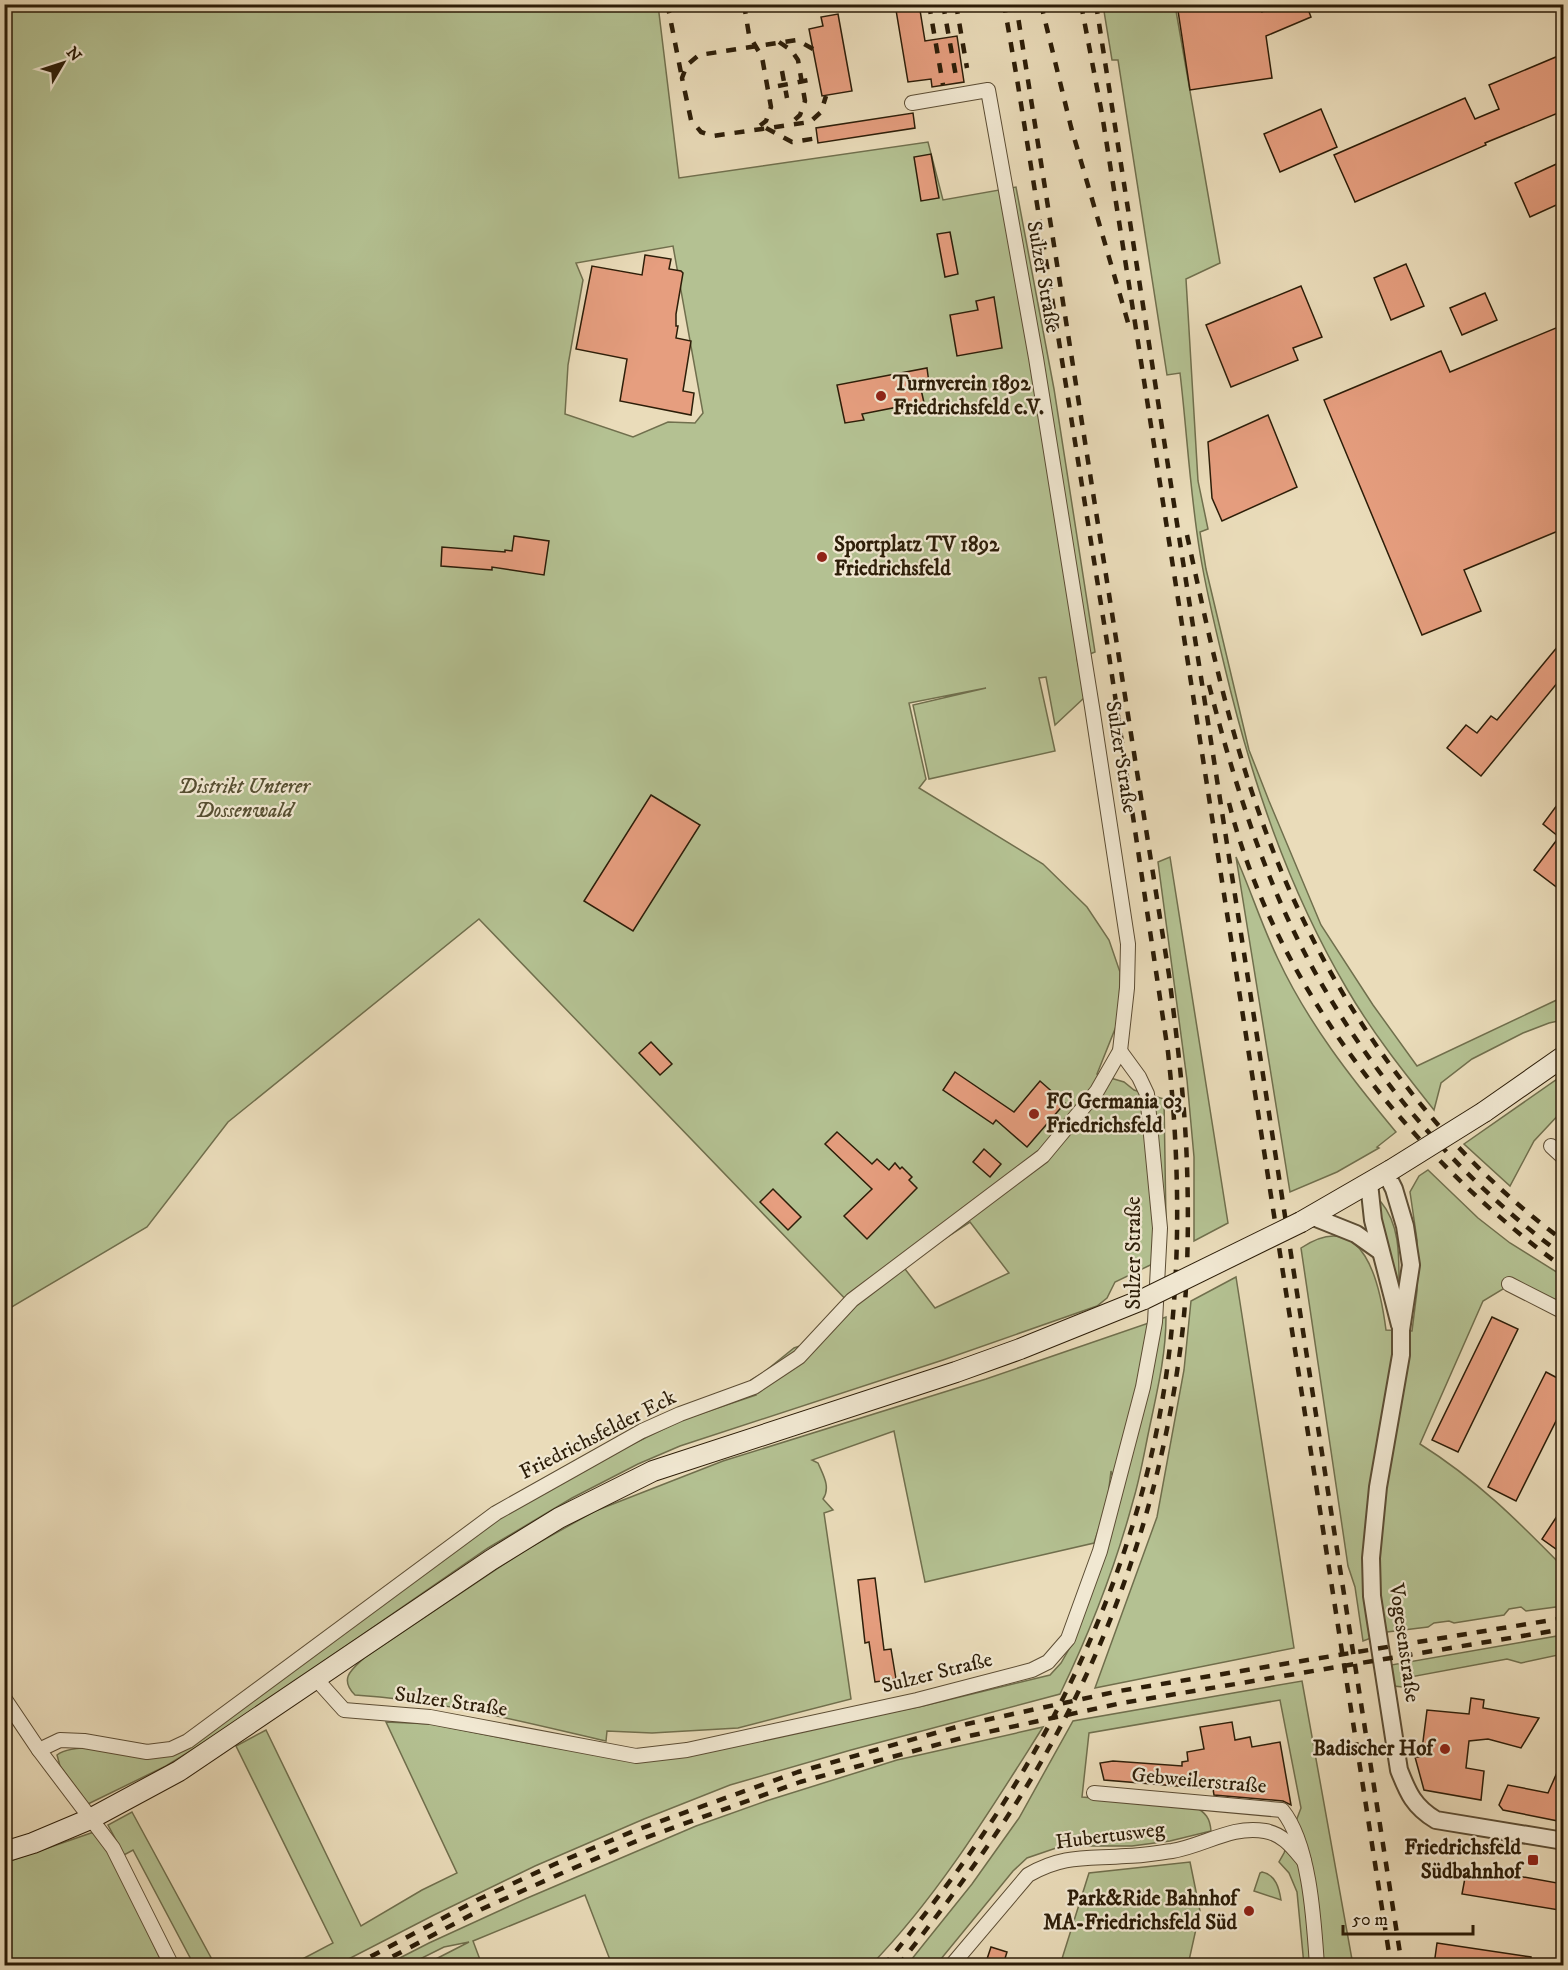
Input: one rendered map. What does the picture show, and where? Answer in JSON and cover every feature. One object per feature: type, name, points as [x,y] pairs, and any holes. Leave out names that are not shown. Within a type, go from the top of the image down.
[{"type":"main road","points":[[4,1852],[33,1843],[90,1819],[179,1771],[511,1548],[560,1518],[653,1471],[956,1372],[1144,1299],[1306,1219],[1382,1175],[1484,1112],[1563,1056]]},
{"type":"street","name":"Sulzer Straße","points":[[317,1680],[344,1710],[430,1717],[636,1756],[687,1750],[917,1700],[1032,1670],[1048,1662],[1068,1640],[1100,1551],[1143,1387],[1155,1322],[1160,1228],[1147,1094],[1139,1077],[1120,1050],[1127,988],[1128,944],[1036,358],[988,90],[912,104]]},
{"type":"street","name":"Friedrichsfelder Eck","points":[[39,1750],[60,1740],[84,1741],[147,1752],[171,1749],[188,1741],[496,1513],[642,1431],[680,1414],[754,1388],[790,1365],[852,1300],[1043,1156],[1096,1091],[1120,1050]]},
{"type":"street","points":[[1551,1146],[1563,1158]]},
{"type":"street","name":"Vogesenstraße","points":[[1382,1175],[1372,1212],[1401,1330]]},
{"type":"street","name":"Vogesenstraße","points":[[1382,1175],[1394,1189],[1409,1246],[1409,1283],[1401,1330],[1401,1354],[1378,1487],[1371,1558],[1372,1596],[1399,1770],[1407,1791],[1419,1809],[1436,1820],[1563,1841]]},
{"type":"street","points":[[1306,1219],[1356,1234],[1380,1251]]},
{"type":"street","points":[[1509,1284],[1563,1312]]},
{"type":"street","points":[[4,1698],[39,1750],[113,1848],[172,1965]]},
{"type":"street","name":"Gebweilerstraße","points":[[1094,1792],[1282,1810],[1289,1819],[1304,1861],[1313,1912],[1317,1965]]},
{"type":"street","name":"Hubertusweg","points":[[951,1965],[1028,1875],[1067,1859],[1175,1851],[1241,1830],[1275,1834],[1290,1844],[1304,1861]]},
{"type":"green space","name":"Distrikt Unterer Dossenwald","points":[[4,5],[658,5],[679,178],[928,142],[943,200],[1016,187],[1054,389],[1095,652],[1077,659],[1085,697],[1055,725],[1046,677],[1039,678],[1055,751],[929,779],[913,705],[986,688],[909,703],[926,779],[919,788],[1043,864],[1087,907],[1109,940],[1120,972],[1119,1019],[1097,1074],[1124,1082],[1134,1090],[1164,1099],[1165,1258],[1115,1282],[1107,1298],[1097,1306],[943,1360],[680,1446],[638,1464],[572,1498],[488,1548],[223,1731],[166,1766],[88,1804],[60,1766],[57,1755],[79,1748],[128,1749],[170,1754],[498,1519],[567,1476],[682,1420],[756,1395],[751,1380],[794,1348],[820,1339],[854,1308],[479,919],[228,1122],[147,1227],[5,1311]],"holes":[[[673,246],[703,413],[695,423],[668,422],[633,437],[565,414],[568,365],[583,280],[576,263]],[[970,1222],[1009,1273],[935,1308],[905,1269],[909,1262]]]},
{"type":"green space","points":[[1103,5],[1175,5],[1220,263],[1186,279],[1198,481],[1208,529],[1200,532],[1206,569],[1249,750],[1321,925],[1373,1005],[1417,1066],[1563,997],[1563,1020],[1523,1033],[1472,1059],[1441,1083],[1434,1110],[1367,1021],[1326,950],[1306,911],[1273,831],[1246,749],[1205,581],[1194,508],[1180,373],[1167,375],[1118,60],[1112,60]]},
{"type":"green space","points":[[1170,857],[1228,1223],[1194,1241],[1194,1157],[1187,1080],[1158,862]]},
{"type":"green space","points":[[1236,857],[1272,947],[1290,983],[1317,1028],[1396,1132],[1377,1147],[1379,1148],[1337,1172],[1290,1192]]},
{"type":"green space","points":[[1563,1075],[1563,1110],[1534,1141],[1510,1186],[1464,1144]]},
{"type":"green space","points":[[1428,1170],[1478,1218],[1510,1243],[1563,1276],[1563,1305],[1516,1281],[1483,1301],[1420,1444],[1478,1486],[1563,1567],[1563,1606],[1526,1611],[1521,1607],[1509,1609],[1504,1615],[1454,1623],[1449,1621],[1434,1623],[1428,1627],[1387,1632],[1363,1641],[1355,1587],[1348,1566],[1301,1248],[1322,1238],[1340,1237],[1354,1243],[1365,1256],[1373,1273],[1386,1330],[1412,1331],[1417,1291],[1417,1240],[1410,1192],[1419,1176]]},
{"type":"green space","points":[[1379,1202],[1387,1211],[1395,1231],[1399,1284],[1392,1269],[1377,1204]]},
{"type":"green space","points":[[1236,1277],[1294,1648],[1095,1688],[1157,1517],[1184,1370],[1191,1301]]},
{"type":"green space","points":[[1166,1317],[1160,1374],[1135,1492],[1101,1599],[1060,1694],[730,1785],[535,1866],[337,1965],[291,1965],[333,1943],[236,1746],[266,1730],[361,1926],[422,1890],[457,1873],[386,1722],[432,1724],[631,1760],[747,1741],[923,1706],[1050,1675],[1061,1663],[1073,1642],[1120,1500],[1111,1471],[1107,1504],[1094,1543],[925,1582],[894,1431],[812,1460],[818,1463],[825,1481],[826,1490],[823,1499],[833,1510],[824,1513],[851,1699],[738,1728],[652,1733],[607,1731],[606,1741],[450,1707],[355,1695],[347,1679],[351,1671],[364,1658],[522,1552],[595,1511],[723,1461],[986,1379]]},
{"type":"green space","points":[[1563,1635],[1563,1654],[1521,1663],[1507,1659],[1410,1677],[1411,1688],[1394,1686],[1391,1665]]},
{"type":"green space","points":[[1302,1681],[1353,1965],[1304,1965],[1297,1892],[1289,1873],[1279,1862],[1301,1808],[1280,1700],[1089,1733],[1082,1797],[1194,1806],[1207,1816],[1211,1831],[1170,1841],[1132,1846],[1062,1846],[1027,1858],[1013,1871],[936,1965],[907,1965],[972,1884],[1019,1818],[1073,1721]]},
{"type":"green space","points":[[1043,1727],[942,1881],[871,1965],[612,1965],[585,1895],[473,1941],[482,1965],[426,1964],[469,1942],[444,1947],[408,1965],[386,1965],[525,1899],[696,1826],[766,1801],[897,1760]]},
{"type":"green space","points":[[132,1812],[215,1965],[194,1965],[133,1850],[124,1855],[108,1825]]},
{"type":"green space","points":[[94,1832],[109,1850],[163,1965],[5,1965],[4,1863]]},
{"type":"green space","points":[[1190,1862],[1200,1911],[1188,1965],[1114,1965],[1104,1961],[1103,1965],[1060,1965],[1089,1873]]},
{"type":"green space","points":[[1262,1872],[1274,1879],[1281,1900],[1254,1891]]},
{"type":"building","points":[[895,4],[919,4],[925,41],[957,36],[964,82],[932,87],[931,79],[908,82]]},
{"type":"building","points":[[1177,4],[1261,4],[1262,12],[1279,4],[1306,4],[1311,17],[1266,36],[1272,78],[1190,90]]},
{"type":"building","points":[[838,14],[852,91],[822,96],[809,29],[823,26],[821,17]]},
{"type":"building","points":[[1563,54],[1563,111],[1485,143],[1486,145],[1355,202],[1334,155],[1465,98],[1475,119],[1499,109],[1489,85]]},
{"type":"building","points":[[1321,109],[1337,147],[1280,172],[1264,134]]},
{"type":"building","points":[[913,113],[915,128],[818,143],[816,128]]},
{"type":"building","points":[[931,154],[939,198],[921,201],[914,157]]},
{"type":"building","points":[[1563,161],[1563,202],[1530,217],[1515,183]]},
{"type":"building","points":[[950,232],[958,274],[945,277],[937,234]]},
{"type":"building","points":[[645,255],[671,259],[669,269],[683,273],[676,314],[676,326],[678,326],[676,338],[691,341],[683,391],[694,393],[691,415],[620,401],[627,359],[576,349],[592,266],[642,275]]},
{"type":"building","points":[[1406,264],[1424,306],[1391,320],[1374,278]]},
{"type":"building","points":[[1301,286],[1322,337],[1293,348],[1298,360],[1231,387],[1206,325]]},
{"type":"building","points":[[1485,293],[1497,320],[1462,335],[1450,308]]},
{"type":"building","points":[[994,297],[1002,348],[957,356],[950,315],[978,310],[976,301]]},
{"type":"building","points":[[1563,325],[1563,529],[1464,570],[1481,611],[1422,635],[1324,400],[1441,351],[1450,372]]},
{"type":"building","name":"Turnverein 1892 Friedrichsfeld e.V.","points":[[927,368],[929,383],[920,385],[925,407],[899,412],[898,407],[862,414],[864,420],[845,423],[837,385]]},
{"type":"building","points":[[1268,415],[1297,487],[1222,521],[1212,498],[1208,442]]},
{"type":"building","points":[[514,536],[549,541],[544,575],[492,567],[492,570],[441,566],[442,547],[512,551]]},
{"type":"building","points":[[1563,640],[1563,676],[1481,776],[1447,748],[1466,725],[1477,733],[1491,716],[1497,720]]},
{"type":"building","points":[[651,795],[700,825],[633,931],[584,901]]},
{"type":"building","points":[[1563,797],[1563,892],[1534,870],[1559,837],[1543,824]]},
{"type":"building","points":[[651,1042],[672,1064],[660,1075],[639,1053]]},
{"type":"building","points":[[955,1072],[1014,1112],[1040,1081],[1065,1103],[1027,1147],[996,1120],[993,1124],[943,1090]]},
{"type":"building","points":[[837,1132],[872,1164],[877,1159],[889,1170],[895,1163],[900,1169],[902,1167],[912,1177],[909,1180],[917,1188],[867,1239],[844,1216],[872,1189],[825,1144]]},
{"type":"building","points":[[984,1149],[1001,1164],[990,1177],[973,1162]]},
{"type":"building","points":[[773,1189],[801,1217],[788,1230],[760,1202]]},
{"type":"building","points":[[1492,1317],[1518,1329],[1458,1452],[1432,1440]]},
{"type":"building","points":[[1546,1372],[1563,1381],[1563,1407],[1516,1501],[1488,1487]]},
{"type":"building","points":[[1563,1507],[1563,1554],[1542,1539]]},
{"type":"building","points":[[875,1578],[884,1650],[891,1649],[896,1679],[875,1682],[869,1642],[865,1643],[858,1580]]},
{"type":"building","name":"Badischer Hof","points":[[1471,1698],[1484,1700],[1483,1708],[1539,1718],[1521,1748],[1488,1739],[1469,1741],[1466,1768],[1484,1771],[1481,1800],[1424,1790],[1415,1757],[1421,1757],[1427,1710],[1469,1714]]},
{"type":"building","points":[[1232,1722],[1235,1740],[1250,1737],[1252,1747],[1280,1742],[1291,1805],[1283,1801],[1214,1795],[1213,1789],[1104,1780],[1100,1763],[1113,1761],[1182,1766],[1182,1762],[1188,1761],[1187,1752],[1204,1749],[1200,1727]]},
{"type":"building","points":[[1563,1759],[1563,1822],[1503,1810],[1499,1805],[1508,1785],[1548,1793]]},
{"type":"building","points":[[1467,1867],[1563,1884],[1559,1910],[1462,1894]]},
{"type":"building","points":[[1437,1943],[1531,1957],[1531,1965],[1434,1965]]},
{"type":"building","points":[[991,1947],[1007,1952],[1003,1965],[985,1965]]},
{"type":"railway","points":[[670,4],[668,7],[682,78]]},
{"type":"railway","points":[[744,4],[749,35],[762,57],[771,107],[766,121],[754,130]]},
{"type":"railway","points":[[929,4],[943,85]]},
{"type":"railway","points":[[943,4],[957,82]]},
{"type":"railway","points":[[956,4],[967,68]]},
{"type":"railway","points":[[883,1966],[936,1900],[988,1827],[1022,1773],[1081,1660],[1128,1541],[1146,1479],[1159,1417],[1173,1317],[1177,1203],[1168,1052],[1107,642],[1004,4]]},
{"type":"railway","points":[[898,1966],[961,1883],[1020,1797],[1055,1737],[1099,1647],[1134,1553],[1161,1456],[1179,1358],[1186,1287],[1188,1213],[1186,1142],[1169,975],[1016,4]]},
{"type":"railway","points":[[1041,4],[1071,127],[1129,326]]},
{"type":"railway","points":[[1081,4],[1102,114],[1133,310],[1391,1966]]},
{"type":"railway","points":[[1096,4],[1402,1966]]},
{"type":"railway","points":[[813,49],[797,40],[699,55],[687,65],[682,78],[691,120],[701,132],[713,136],[810,122],[821,112],[826,96]]},
{"type":"railway","points":[[779,42],[791,50],[798,60],[805,101],[800,115],[789,125]]},
{"type":"railway","points":[[782,71],[787,98]]},
{"type":"railway","points":[[778,86],[809,80]]},
{"type":"railway","points":[[766,128],[792,142],[818,138]]},
{"type":"railway","points":[[1187,535],[1220,681],[1251,789],[1287,884],[1315,943],[1347,1000],[1383,1055],[1423,1107],[1466,1155],[1513,1200],[1564,1241]]},
{"type":"railway","points":[[1209,685],[1237,783],[1271,880],[1295,935],[1324,988],[1356,1039],[1392,1088],[1431,1134],[1517,1219],[1564,1256]]},
{"type":"railway","points":[[1229,803],[1251,872],[1280,938],[1315,1002],[1357,1063],[1403,1121],[1454,1175],[1508,1224],[1564,1268]]},
{"type":"railway","points":[[353,1966],[477,1900],[555,1864],[636,1830],[798,1772],[967,1724],[1119,1691],[1564,1618]]},
{"type":"railway","points":[[375,1966],[482,1909],[560,1874],[639,1840],[800,1782],[969,1736],[1122,1703],[1564,1629]]},
{"type":"place","name":"Turnverein 1892 Friedrichsfeld e.V.","points":[[881,396]]},
{"type":"place","name":"Sportplatz TV 1892 Friedrichsfeld","points":[[822,557]]},
{"type":"place","name":"FC Germania 03 Friedrichsfeld","points":[[1034,1114]]},
{"type":"place","name":"Badischer Hof","points":[[1445,1749]]},
{"type":"place","name":"Friedrichsfeld Südbahnhof","points":[[1533,1860]]},
{"type":"place","name":"Park&Ride Bahnhof MA-Friedrichsfeld Süd","points":[[1249,1911]]}]
